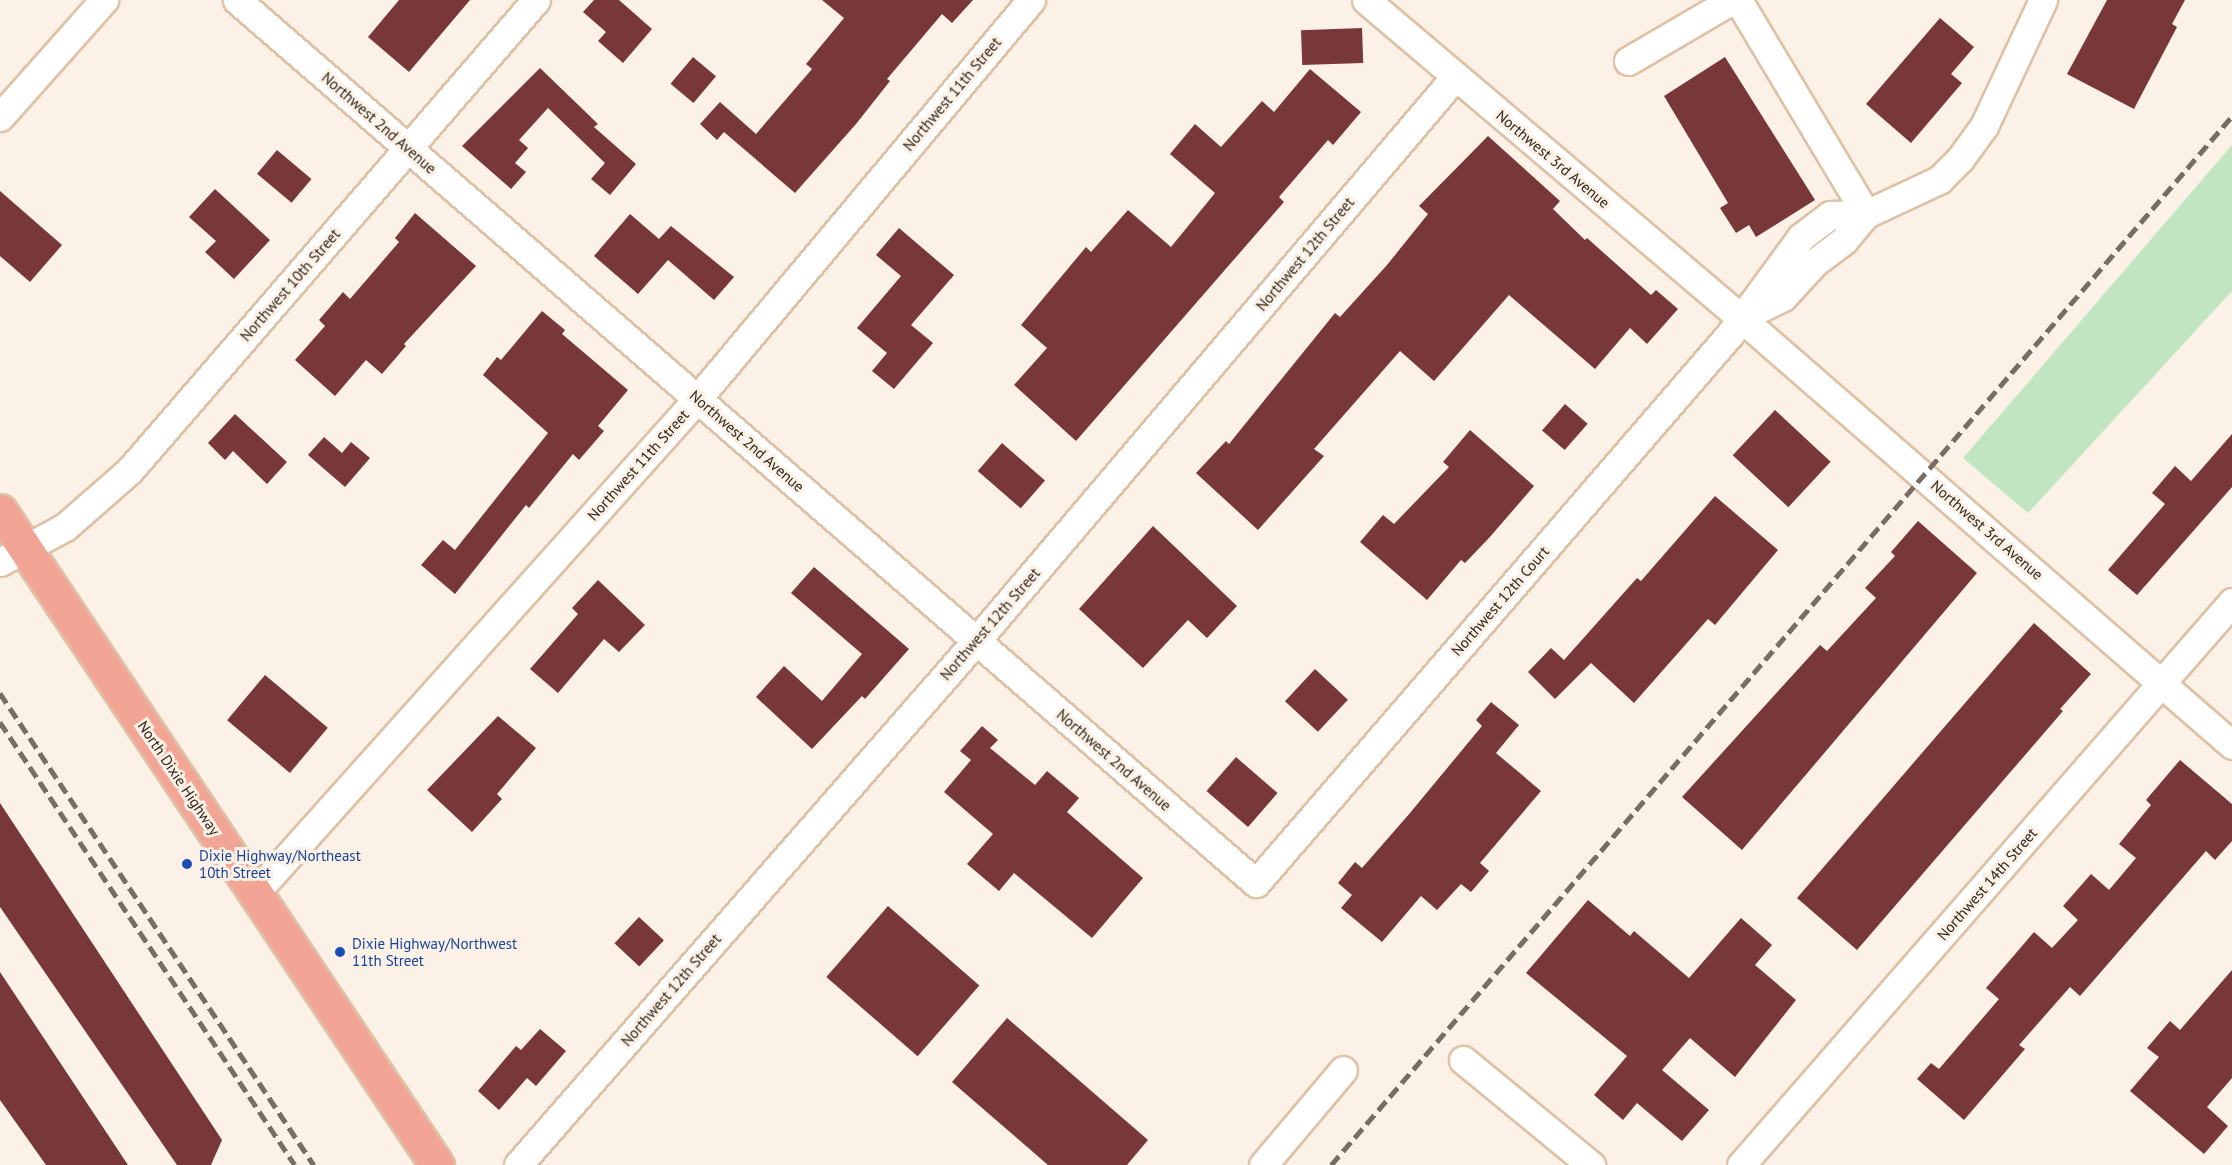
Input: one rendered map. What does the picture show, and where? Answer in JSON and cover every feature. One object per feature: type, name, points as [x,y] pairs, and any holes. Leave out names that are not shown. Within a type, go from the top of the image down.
[{"type":"main road","name":"North Dixie Highway","points":[[0,511],[13,556],[256,892],[437,1165]]},
{"type":"street","points":[[0,117],[104,0]]},
{"type":"street","name":"Northwest 2nd Avenue","points":[[237,0],[1256,883]]},
{"type":"street","name":"Northwest 10th Street","points":[[13,556],[70,523],[130,470],[409,150],[536,0]]},
{"type":"street","name":"Northwest 11th Street","points":[[256,892],[698,398],[1031,0]]},
{"type":"street","name":"Northwest 3rd Avenue","points":[[1366,0],[1740,317],[2232,745]]},
{"type":"street","points":[[1628,61],[1732,0]]},
{"type":"street","points":[[1738,0],[1866,214]]},
{"type":"street","points":[[1740,317],[1802,237],[1830,215],[1866,214],[1939,180],[1960,159],[1984,126],[2043,0]]},
{"type":"street","name":"Northwest 12th Street","points":[[518,1165],[976,641],[1455,77]]},
{"type":"street","name":"Northwest 12th Court","points":[[1256,883],[1730,334],[1740,317]]},
{"type":"street","name":"Northwest 14th Street","points":[[1741,1165],[2232,602]]},
{"type":"street","points":[[1463,1060],[1591,1165]]},
{"type":"street","points":[[1263,1165],[1344,1070]]},
{"type":"green space","points":[[2232,145],[2232,291],[2028,513],[1963,458]]},
{"type":"building","points":[[399,0],[470,0],[409,72],[368,37]]},
{"type":"building","points":[[594,0],[619,0],[652,29],[623,63],[598,41],[606,32],[583,12]]},
{"type":"building","points":[[822,0],[973,0],[952,23],[942,14],[887,79],[890,81],[856,124],[795,193],[724,132],[717,140],[700,124],[720,102],[756,134],[812,69],[806,64],[844,18]]},
{"type":"building","points":[[2107,0],[2185,0],[2172,24],[2177,27],[2134,109],[2067,74]]},
{"type":"building","points":[[1940,18],[1974,47],[1951,74],[1962,83],[1911,143],[1866,104]]},
{"type":"building","points":[[1362,28],[1363,63],[1302,65],[1301,30]]},
{"type":"building","points":[[693,57],[716,76],[693,103],[671,84]]},
{"type":"building","points":[[1725,57],[1815,200],[1756,237],[1749,225],[1736,233],[1720,208],[1728,203],[1664,96]]},
{"type":"building","points":[[540,68],[598,124],[594,127],[636,164],[610,195],[591,179],[605,163],[548,108],[519,140],[528,148],[515,163],[526,172],[511,189],[462,146]]},
{"type":"building","points":[[1310,69],[1361,112],[1333,145],[1328,140],[1279,197],[1284,202],[1076,441],[1014,385],[1047,348],[1021,325],[1086,247],[1091,252],[1128,210],[1171,247],[1215,193],[1170,154],[1195,124],[1221,147],[1262,101],[1274,112]]},
{"type":"building","points":[[1488,136],[1560,201],[1553,209],[1585,240],[1587,238],[1651,295],[1656,290],[1678,309],[1647,344],[1630,328],[1595,369],[1509,295],[1434,381],[1400,351],[1314,449],[1324,456],[1258,530],[1196,473],[1226,441],[1229,444],[1335,313],[1340,317],[1387,265],[1428,214],[1419,206]]},
{"type":"building","points":[[277,150],[311,179],[292,203],[257,174]]},
{"type":"building","points":[[215,189],[270,240],[234,279],[205,252],[216,241],[189,217]]},
{"type":"building","points":[[0,191],[62,245],[30,282],[0,256]]},
{"type":"building","points":[[415,213],[476,266],[404,344],[406,346],[382,374],[366,360],[335,396],[295,360],[325,326],[319,320],[343,292],[350,299],[399,242],[395,238]]},
{"type":"building","points":[[630,214],[659,239],[671,226],[734,277],[714,300],[668,260],[638,294],[594,256]]},
{"type":"building","points":[[899,228],[954,275],[911,325],[933,343],[894,389],[872,371],[887,353],[857,328],[901,276],[876,255]]},
{"type":"building","points":[[542,311],[565,330],[562,334],[628,390],[598,426],[604,431],[579,460],[573,454],[529,508],[526,505],[455,594],[421,565],[443,540],[455,550],[548,433],[483,375],[497,357],[501,360]]},
{"type":"building","points":[[1565,404],[1588,424],[1565,450],[1542,430]]},
{"type":"building","points":[[1775,410],[1831,462],[1788,507],[1733,455]]},
{"type":"building","points":[[235,414],[287,462],[267,484],[233,451],[225,460],[208,443]]},
{"type":"building","points":[[1470,430],[1534,486],[1489,538],[1465,563],[1461,560],[1427,600],[1360,542],[1383,515],[1394,524],[1449,467],[1443,462]]},
{"type":"building","points":[[2232,434],[2232,487],[2137,595],[2108,570],[2165,504],[2152,493],[2175,466],[2191,481]]},
{"type":"building","points":[[324,437],[342,453],[351,442],[370,458],[345,487],[308,455]]},
{"type":"building","points":[[1002,443],[1045,480],[1021,508],[978,471]]},
{"type":"building","points":[[1715,496],[1778,550],[1715,625],[1708,619],[1634,703],[1591,663],[1555,699],[1528,672],[1551,648],[1564,660],[1637,578],[1641,581]]},
{"type":"building","points":[[1918,521],[1977,573],[1742,850],[1682,797],[1820,645],[1827,651],[1876,598],[1865,588],[1895,556],[1891,552]]},
{"type":"building","points":[[1153,526],[1237,606],[1207,638],[1188,620],[1143,668],[1079,609]]},
{"type":"building","points":[[814,567],[909,649],[865,699],[862,696],[812,749],[756,697],[784,666],[822,701],[862,654],[791,593]]},
{"type":"building","points":[[598,580],[645,625],[619,652],[604,639],[558,693],[530,669],[578,614],[572,608]]},
{"type":"building","points":[[2034,623],[2091,674],[2060,709],[2063,711],[1857,950],[1797,898]]},
{"type":"building","points":[[1315,669],[1348,700],[1318,732],[1285,701]]},
{"type":"building","points":[[265,675],[328,728],[290,773],[227,720]]},
{"type":"building","points":[[1491,702],[1519,725],[1496,753],[1541,791],[1480,863],[1489,871],[1471,892],[1461,884],[1437,910],[1421,896],[1382,942],[1341,908],[1352,895],[1338,883],[1355,862],[1362,868],[1410,813],[1482,726],[1476,720]]},
{"type":"building","points":[[498,716],[536,748],[497,794],[502,799],[472,832],[427,790]]},
{"type":"building","points":[[982,726],[998,740],[990,748],[1035,785],[1047,771],[1079,798],[1067,812],[1143,878],[1092,938],[1014,873],[999,891],[967,864],[993,834],[944,792],[971,760],[960,751]]},
{"type":"building","points":[[1236,757],[1278,793],[1248,827],[1206,791]]},
{"type":"building","points":[[2180,760],[2232,804],[2232,841],[2215,860],[2206,851],[2080,996],[2070,987],[2019,1045],[2025,1049],[1964,1120],[1917,1079],[1931,1063],[1939,1069],[1999,999],[1986,988],[2034,932],[2052,948],[2078,920],[2063,906],[2091,874],[2109,890],[2136,858],[2119,844],[2151,805],[2146,800]]},
{"type":"building","points":[[0,803],[222,1140],[211,1165],[177,1165],[0,907]]},
{"type":"building","points":[[1588,900],[1630,936],[1634,931],[1689,978],[1741,918],[1772,945],[1755,965],[1796,1000],[1735,1077],[1690,1038],[1662,1070],[1709,1110],[1682,1141],[1637,1103],[1623,1120],[1594,1095],[1627,1056],[1526,973]]},
{"type":"building","points":[[888,906],[979,985],[918,1056],[826,977]]},
{"type":"building","points":[[639,917],[664,940],[639,967],[614,943]]},
{"type":"building","points":[[2232,970],[2232,1078],[2207,1107],[2228,1126],[2204,1154],[2130,1091],[2159,1057],[2147,1048],[2170,1021],[2180,1030]]},
{"type":"building","points":[[0,972],[128,1165],[46,1165],[0,1100]]},
{"type":"building","points":[[1007,1018],[1148,1140],[1127,1165],[1048,1165],[952,1082]]},
{"type":"building","points":[[540,1029],[566,1051],[536,1086],[527,1078],[499,1110],[478,1091],[516,1046],[521,1050]]},
{"type":"railway","points":[[1331,1165],[2232,116]]},
{"type":"railway","points":[[0,693],[314,1165]]},
{"type":"railway","points":[[0,722],[295,1165]]},
{"type":"place","name":"Dixie Highway/Northeast 10th Street","points":[[187,864]]},
{"type":"place","name":"Dixie Highway/Northwest 11th Street","points":[[340,952]]}]
